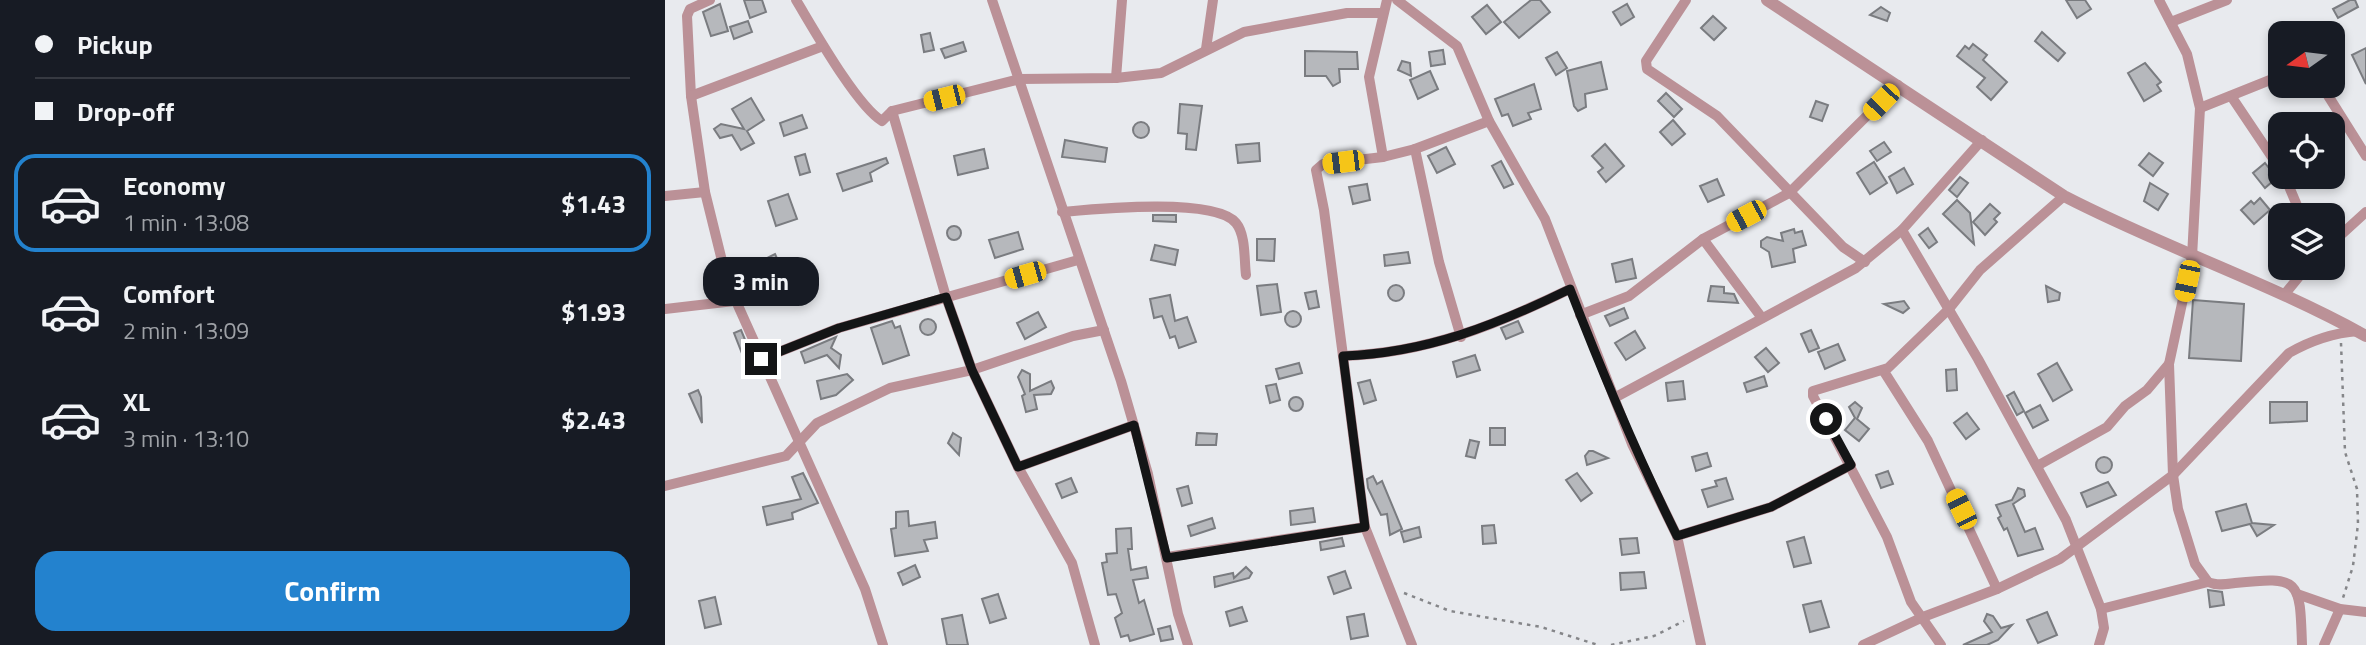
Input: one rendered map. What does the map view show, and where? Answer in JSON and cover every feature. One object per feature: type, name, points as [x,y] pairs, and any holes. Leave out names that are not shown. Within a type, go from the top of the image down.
[{"type":"street","points":[[710,0],[690,9],[687,16],[691,96],[705,192],[734,301],[802,442],[865,589],[883,645]]},
{"type":"street","points":[[796,0],[823,46],[876,117],[882,121],[892,111],[1020,79],[1116,78],[1161,73],[1244,32],[1347,13],[1383,13]]},
{"type":"street","points":[[992,0],[1134,425],[1188,645]]},
{"type":"street","points":[[1116,78],[1122,0]]},
{"type":"street","points":[[1206,49],[1213,0]]},
{"type":"street","points":[[1383,157],[1369,77],[1387,0]]},
{"type":"street","points":[[1397,0],[1457,46],[1489,121],[1545,219],[1632,444],[1677,536],[1701,645]]},
{"type":"street","points":[[1686,0],[1646,61],[1647,69],[1717,116],[1843,247],[1865,262]]},
{"type":"street","points":[[1767,0],[2064,196],[2192,257],[2284,295],[2362,334]]},
{"type":"street","points":[[2159,0],[2187,54],[2200,108],[2192,257],[2169,364],[2173,475],[2181,518],[2195,564],[2208,582]]},
{"type":"street","points":[[2171,22],[2227,0]]},
{"type":"street","points":[[691,96],[823,46]]},
{"type":"street","points":[[2200,108],[2268,81]]},
{"type":"street","points":[[1580,315],[1629,296],[1703,239],[1789,193],[1898,85]]},
{"type":"street","points":[[2231,96],[2268,151]]},
{"type":"street","points":[[2330,98],[2366,156]]},
{"type":"street","points":[[892,111],[946,297],[972,370],[1018,467],[1076,572],[1095,645]]},
{"type":"street","points":[[1412,645],[1378,568],[1365,527],[1316,170],[1323,164],[1383,157],[1415,149],[1489,121]]},
{"type":"street","points":[[1616,397],[1865,262],[1902,230],[1982,140]]},
{"type":"street","points":[[1415,149],[1439,262],[1461,337]]},
{"type":"street","points":[[665,196],[705,192]]},
{"type":"street","points":[[1941,645],[1907,595],[1887,537],[1813,396],[1813,391],[1883,370],[1949,309],[1980,270],[2064,196]]},
{"type":"street","points":[[1062,212],[1134,206],[1218,212],[1234,220],[1241,230],[1247,275]]},
{"type":"street","points":[[2345,231],[2366,212]]},
{"type":"street","points":[[1902,230],[2037,466],[2077,546],[2101,609],[2104,628],[2099,645]]},
{"type":"street","points":[[1703,239],[1762,318]]},
{"type":"street","points":[[761,359],[839,328],[1078,260]]},
{"type":"street","points":[[2284,295],[2296,280]]},
{"type":"street","points":[[1343,356],[1378,354],[1461,337],[1570,289]]},
{"type":"street","points":[[665,309],[734,301]]},
{"type":"street","points":[[665,485],[786,456],[817,424],[882,391],[972,370],[1073,335],[1104,330]]},
{"type":"street","points":[[1863,645],[1923,617],[1997,589],[2060,559],[2173,475],[2288,353],[2341,333],[2362,334]]},
{"type":"street","points":[[2037,466],[2107,428],[2125,406],[2147,390],[2169,364]]},
{"type":"street","points":[[1883,370],[1928,441],[1997,589]]},
{"type":"street","points":[[1018,467],[1134,425]]},
{"type":"street","points":[[1677,536],[1771,507],[1851,465]]},
{"type":"street","points":[[1167,558],[1365,527]]},
{"type":"street","points":[[2101,609],[2208,582],[2219,585],[2280,579],[2290,583],[2297,594],[2302,645]]},
{"type":"street","points":[[2297,594],[2340,609],[2366,612]]},
{"type":"street","points":[[2324,645],[2340,609]]},
{"type":"path","points":[[2340,609],[2353,566],[2358,524],[2357,489],[2346,452],[2341,333]]},
{"type":"path","points":[[1388,586],[1450,611],[1541,627],[1598,645]]},
{"type":"path","points":[[1611,645],[1654,636],[1696,616]]},
{"type":"building","points":[[744,0],[762,0],[766,12],[750,18]]},
{"type":"building","points":[[1531,0],[1540,0],[1550,12],[1519,38],[1504,22]]},
{"type":"building","points":[[2066,0],[2085,0],[2091,9],[2077,18]]},
{"type":"building","points":[[2355,0],[2358,7],[2338,18],[2333,9]]},
{"type":"building","points":[[720,4],[728,31],[711,36],[703,12]]},
{"type":"building","points":[[1627,4],[1634,17],[1621,25],[1613,12]]},
{"type":"building","points":[[1487,5],[1501,22],[1486,34],[1472,17]]},
{"type":"building","points":[[1881,7],[1890,13],[1887,21],[1870,15]]},
{"type":"building","points":[[1713,16],[1726,28],[1714,40],[1701,28]]},
{"type":"building","points":[[748,21],[752,32],[734,39],[730,27]]},
{"type":"building","points":[[2042,32],[2065,53],[2058,61],[2035,41]]},
{"type":"building","points":[[930,33],[934,50],[924,52],[921,35]]},
{"type":"building","points":[[963,42],[966,51],[945,58],[941,49]]},
{"type":"building","points":[[1973,44],[1987,55],[1983,60],[2007,82],[1991,100],[1977,87],[1985,78],[1957,56],[1965,46],[1969,49]]},
{"type":"building","points":[[2366,48],[2366,84],[2352,55]]},
{"type":"building","points":[[1443,50],[1445,64],[1431,66],[1429,52]]},
{"type":"building","points":[[1305,51],[1357,52],[1358,69],[1339,69],[1340,82],[1333,86],[1326,76],[1305,76]]},
{"type":"building","points":[[1557,52],[1567,68],[1556,75],[1546,58]]},
{"type":"building","points":[[1402,61],[1410,63],[1411,76],[1398,70]]},
{"type":"building","points":[[1601,62],[1607,89],[1585,94],[1586,107],[1578,111],[1574,106],[1567,71]]},
{"type":"building","points":[[2145,63],[2161,82],[2157,85],[2161,91],[2144,101],[2128,73]]},
{"type":"building","points":[[1430,71],[1438,89],[1418,99],[1410,80]]},
{"type":"building","points":[[1534,84],[1541,109],[1528,113],[1531,119],[1513,126],[1508,114],[1502,116],[1495,99]]},
{"type":"building","points":[[1666,93],[1682,109],[1674,117],[1658,101]]},
{"type":"building","points":[[751,98],[764,120],[747,131],[754,143],[741,150],[732,135],[720,138],[714,129],[721,124],[744,129],[732,109]]},
{"type":"building","points":[[1816,101],[1828,105],[1822,121],[1810,117]]},
{"type":"building","points":[[1180,104],[1202,106],[1196,150],[1186,149],[1187,134],[1178,133]]},
{"type":"building","points":[[802,115],[807,128],[784,136],[780,123]]},
{"type":"building","points":[[1673,120],[1685,134],[1672,145],[1660,132]]},
{"type":"building","points":[[1141,122],[1147,124],[1147,136],[1141,138],[1135,136],[1133,130],[1135,124]]},
{"type":"building","points":[[1065,140],[1107,148],[1105,162],[1062,157]]},
{"type":"building","points":[[1884,142],[1891,152],[1877,161],[1870,151]]},
{"type":"building","points":[[1259,143],[1260,161],[1238,163],[1236,145]]},
{"type":"building","points":[[1605,144],[1624,166],[1606,182],[1598,172],[1603,168],[1592,156]]},
{"type":"building","points":[[1446,147],[1455,164],[1437,173],[1428,156]]},
{"type":"building","points":[[984,149],[988,168],[958,175],[954,156]]},
{"type":"building","points":[[2149,153],[2163,163],[2153,176],[2139,165]]},
{"type":"building","points":[[805,154],[810,172],[800,175],[795,157]]},
{"type":"building","points":[[886,158],[888,163],[870,173],[872,181],[843,191],[837,174]]},
{"type":"building","points":[[1501,161],[1513,184],[1504,188],[1492,166]]},
{"type":"building","points":[[1874,162],[1887,183],[1870,194],[1857,173]]},
{"type":"building","points":[[2265,163],[2268,167],[2268,185],[2265,188],[2253,173]]},
{"type":"building","points":[[1904,168],[1913,184],[1897,193],[1889,177]]},
{"type":"building","points":[[1960,177],[1968,183],[1957,197],[1949,190]]},
{"type":"building","points":[[1717,179],[1724,195],[1708,202],[1700,186]]},
{"type":"building","points":[[2150,183],[2168,194],[2158,210],[2144,201]]},
{"type":"building","points":[[1367,184],[1370,200],[1353,204],[1349,187]]},
{"type":"building","points":[[788,194],[797,219],[776,226],[768,201]]},
{"type":"building","points":[[2260,198],[2268,212],[2254,224],[2241,210],[2251,201],[2254,204]]},
{"type":"building","points":[[1957,200],[1970,213],[1974,244],[1943,214]]},
{"type":"building","points":[[1990,204],[2000,213],[1994,219],[1997,222],[1985,235],[1973,222]]},
{"type":"building","points":[[1153,215],[1176,215],[1176,222],[1153,221]]},
{"type":"building","points":[[951,226],[957,226],[961,233],[957,240],[951,240],[947,236],[947,230]]},
{"type":"building","points":[[1928,228],[1937,242],[1929,248],[1919,235]]},
{"type":"building","points":[[1794,229],[1795,233],[1802,231],[1806,245],[1793,249],[1795,262],[1772,267],[1769,252],[1761,247],[1761,241],[1767,237],[1783,241],[1781,233]]},
{"type":"building","points":[[1018,232],[1023,249],[995,258],[989,240]]},
{"type":"building","points":[[1257,239],[1275,239],[1274,261],[1257,260]]},
{"type":"building","points":[[1155,245],[1178,250],[1175,265],[1151,260]]},
{"type":"building","points":[[1408,252],[1410,263],[1385,266],[1384,255]]},
{"type":"building","points":[[775,254],[780,265],[759,276],[753,265]]},
{"type":"building","points":[[1632,259],[1636,278],[1616,282],[1612,264]]},
{"type":"building","points":[[803,278],[803,292],[793,295],[791,284]]},
{"type":"building","points":[[1277,284],[1281,312],[1261,315],[1257,286]]},
{"type":"building","points":[[1396,285],[1404,293],[1396,301],[1388,293]]},
{"type":"building","points":[[1711,286],[1724,287],[1724,293],[1734,294],[1738,303],[1708,301]]},
{"type":"building","points":[[2046,286],[2060,293],[2059,300],[2048,302]]},
{"type":"building","points":[[1316,291],[1319,307],[1309,309],[1305,293]]},
{"type":"building","points":[[1170,295],[1175,321],[1187,317],[1196,342],[1179,348],[1175,336],[1170,338],[1162,316],[1154,318],[1150,299]]},
{"type":"building","points":[[2193,300],[2244,304],[2241,361],[2189,358]]},
{"type":"building","points":[[1904,301],[1909,308],[1903,313],[1884,304]]},
{"type":"building","points":[[1624,308],[1628,318],[1610,326],[1605,316]]},
{"type":"building","points":[[1293,311],[1299,313],[1299,325],[1293,327],[1287,325],[1285,319],[1287,313]]},
{"type":"building","points":[[1038,312],[1046,327],[1025,339],[1017,323]]},
{"type":"building","points":[[928,319],[936,327],[928,335],[920,327]]},
{"type":"building","points":[[892,321],[895,328],[900,326],[909,355],[883,364],[871,328]]},
{"type":"building","points":[[1518,321],[1523,332],[1506,339],[1501,328]]},
{"type":"building","points":[[741,330],[753,359],[745,361],[734,333]]},
{"type":"building","points":[[1811,330],[1819,348],[1809,352],[1801,334]]},
{"type":"building","points":[[1635,331],[1645,348],[1626,360],[1615,343]]},
{"type":"building","points":[[836,337],[831,348],[841,355],[839,368],[827,355],[805,363],[801,352]]},
{"type":"building","points":[[1838,344],[1845,360],[1825,369],[1818,352]]},
{"type":"building","points":[[1766,348],[1779,363],[1768,372],[1755,357]]},
{"type":"building","points":[[1475,355],[1480,370],[1457,377],[1453,362]]},
{"type":"building","points":[[1299,363],[1302,373],[1279,379],[1276,369]]},
{"type":"building","points":[[2057,363],[2072,390],[2053,401],[2038,374]]},
{"type":"building","points":[[1956,369],[1957,390],[1947,391],[1946,370]]},
{"type":"building","points":[[1022,370],[1030,374],[1030,391],[1051,381],[1054,388],[1051,394],[1034,395],[1037,409],[1026,412],[1022,396],[1025,394],[1018,377]]},
{"type":"building","points":[[847,374],[853,380],[836,395],[821,399],[817,381]]},
{"type":"building","points":[[1764,376],[1767,386],[1747,392],[1744,383]]},
{"type":"building","points":[[1370,380],[1376,400],[1364,404],[1358,383]]},
{"type":"building","points":[[1683,381],[1685,399],[1668,401],[1666,383]]},
{"type":"building","points":[[1276,384],[1280,400],[1270,403],[1266,386]]},
{"type":"building","points":[[698,390],[701,397],[702,423],[689,394]]},
{"type":"building","points":[[2014,392],[2024,411],[2017,415],[2007,396]]},
{"type":"building","points":[[1293,397],[1299,397],[1303,404],[1299,411],[1293,411],[1289,407],[1289,401]]},
{"type":"building","points":[[1855,402],[1862,408],[1857,419],[1869,429],[1859,441],[1845,430],[1855,418],[1849,407]]},
{"type":"building","points":[[2270,402],[2307,402],[2307,421],[2270,423]]},
{"type":"building","points":[[2040,405],[2048,420],[2033,428],[2025,413]]},
{"type":"building","points":[[1967,413],[1979,429],[1966,439],[1954,423]]},
{"type":"building","points":[[1490,428],[1505,428],[1505,445],[1490,445]]},
{"type":"building","points":[[953,433],[961,438],[959,455],[948,443]]},
{"type":"building","points":[[1197,433],[1217,434],[1216,445],[1196,445]]},
{"type":"building","points":[[1470,440],[1479,442],[1475,458],[1466,456]]},
{"type":"building","points":[[1589,451],[1608,458],[1587,465],[1585,456]]},
{"type":"building","points":[[1707,453],[1711,466],[1696,471],[1692,457]]},
{"type":"building","points":[[2104,457],[2112,465],[2104,473],[2096,465]]},
{"type":"building","points":[[1888,471],[1893,484],[1881,488],[1876,475]]},
{"type":"building","points":[[803,473],[818,503],[792,513],[793,519],[767,525],[763,507],[801,499],[792,477]]},
{"type":"building","points":[[1577,473],[1592,493],[1581,501],[1566,480]]},
{"type":"building","points":[[1373,476],[1377,484],[1382,481],[1402,529],[1390,535],[1387,514],[1381,515],[1368,488],[1367,479]]},
{"type":"building","points":[[1071,478],[1077,492],[1062,498],[1056,484]]},
{"type":"building","points":[[1726,478],[1733,499],[1708,507],[1702,490],[1717,486],[1715,481]]},
{"type":"building","points":[[2108,482],[2116,495],[2087,507],[2081,493]]},
{"type":"building","points":[[1188,486],[1192,503],[1182,506],[1177,489]]},
{"type":"building","points":[[2018,488],[2024,490],[2025,496],[2013,504],[2025,532],[2035,528],[2043,549],[2018,556],[2007,528],[2004,530],[1998,518],[2001,516],[1996,505],[2012,500]]},
{"type":"building","points":[[2246,504],[2252,523],[2274,525],[2257,536],[2250,524],[2222,531],[2216,512]]},
{"type":"building","points":[[1313,508],[1315,522],[1291,525],[1290,511]]},
{"type":"building","points":[[908,511],[909,526],[935,522],[937,538],[924,540],[928,551],[895,556],[891,529],[896,528],[896,512]]},
{"type":"building","points":[[1212,518],[1215,528],[1191,536],[1188,526]]},
{"type":"building","points":[[1494,525],[1496,543],[1483,544],[1482,526]]},
{"type":"building","points":[[1419,527],[1421,537],[1404,542],[1401,532]]},
{"type":"building","points":[[1131,528],[1132,549],[1128,549],[1131,570],[1146,567],[1148,578],[1133,580],[1139,603],[1144,600],[1154,634],[1130,641],[1128,635],[1121,637],[1115,618],[1122,613],[1116,594],[1108,595],[1102,563],[1107,562],[1106,554],[1117,553],[1116,529]]},
{"type":"building","points":[[1804,537],[1811,563],[1794,567],[1787,542]]},
{"type":"building","points":[[1342,538],[1344,546],[1321,550],[1320,542]]},
{"type":"building","points":[[1637,538],[1639,553],[1622,555],[1620,539]]},
{"type":"building","points":[[915,565],[920,577],[903,585],[898,573]]},
{"type":"building","points":[[1246,567],[1252,573],[1249,578],[1215,587],[1214,577],[1233,573],[1234,578]]},
{"type":"building","points":[[1345,571],[1351,588],[1334,594],[1328,577]]},
{"type":"building","points":[[1644,572],[1646,588],[1621,590],[1620,573]]},
{"type":"building","points":[[2208,590],[2222,592],[2224,605],[2210,607]]},
{"type":"building","points":[[998,594],[1006,618],[990,623],[982,599]]},
{"type":"building","points":[[715,597],[721,624],[705,628],[699,601]]},
{"type":"building","points":[[1821,601],[1829,627],[1810,632],[1803,605]]},
{"type":"building","points":[[1242,607],[1247,621],[1230,626],[1226,612]]},
{"type":"building","points":[[2047,612],[2057,635],[2038,643],[2027,620]]},
{"type":"building","points":[[1364,614],[1368,636],[1351,639],[1347,617]]},
{"type":"building","points":[[1987,614],[1993,616],[2001,628],[2012,625],[1998,640],[1987,645],[1963,645],[1992,632],[1984,621]]},
{"type":"building","points":[[962,615],[968,645],[947,645],[942,619]]},
{"type":"building","points":[[1170,626],[1173,639],[1161,641],[1158,629]]},
{"type":"route","points":[[761,359],[839,328],[946,297],[972,370],[1018,467],[1134,425],[1167,558],[1365,527],[1343,356],[1378,354],[1461,337],[1570,289],[1616,397],[1632,444],[1677,536],[1771,507],[1851,465],[1826,419]]}]
